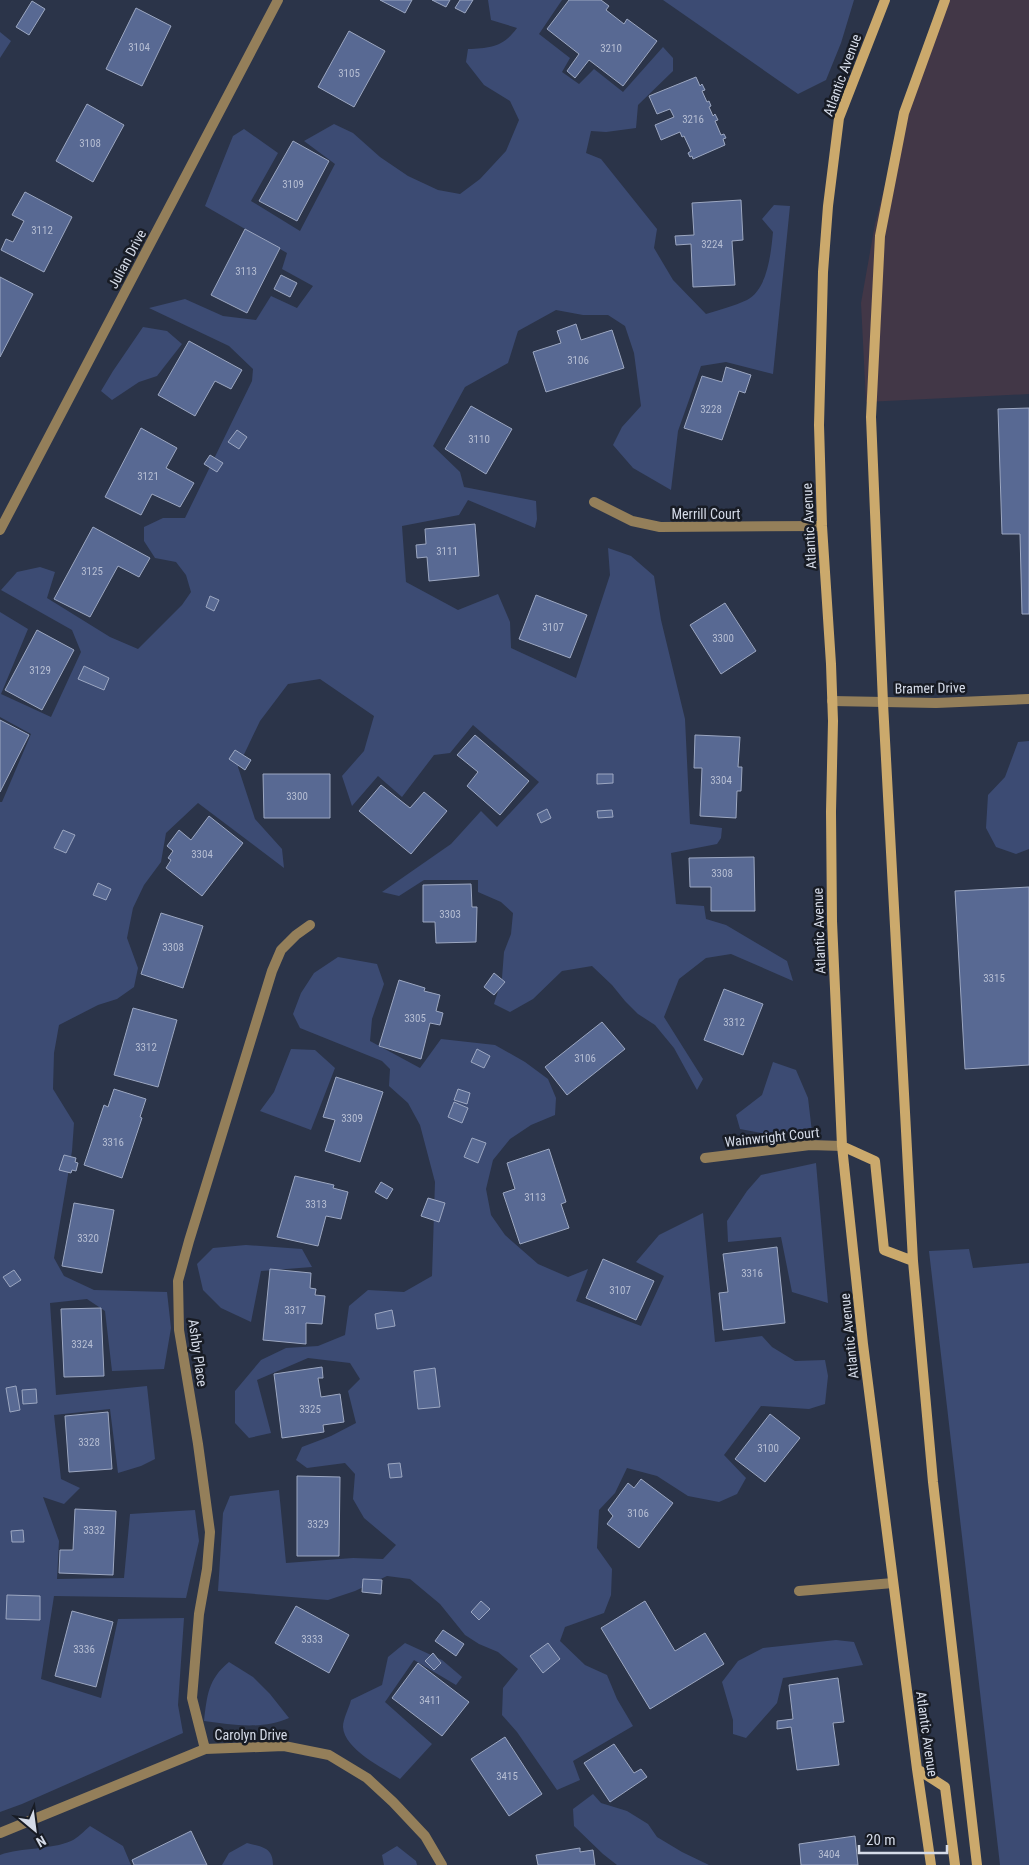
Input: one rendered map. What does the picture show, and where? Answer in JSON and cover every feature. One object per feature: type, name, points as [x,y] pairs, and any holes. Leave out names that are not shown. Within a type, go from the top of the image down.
[{"type":"main road","name":"Atlantic Avenue","points":[[885,0],[840,118],[831,178],[823,272],[819,393],[822,526],[831,664],[832,920],[842,1146],[863,1344],[931,1865]]},
{"type":"main road","points":[[945,0],[904,113],[880,236],[871,418],[882,703],[913,1261],[933,1482],[977,1865]]},
{"type":"main road","points":[[842,1146],[875,1161],[884,1250],[913,1261]]},
{"type":"main road","points":[[917,1769],[945,1787],[955,1865]]},
{"type":"street","name":"Julian Drive","points":[[0,530],[278,0]]},
{"type":"street","name":"Merrill Court","points":[[594,502],[632,521],[660,527],[822,526]]},
{"type":"street","name":"Bramer Drive","points":[[832,701],[936,703],[1029,699]]},
{"type":"street","name":"Ashby Place","points":[[205,1749],[192,1698],[199,1614],[207,1569],[210,1532],[179,1330],[178,1281],[272,971],[281,950],[296,935],[310,926]]},
{"type":"street","name":"Wainwright Court","points":[[705,1158],[810,1145],[842,1146]]},
{"type":"street","points":[[799,1591],[894,1583]]},
{"type":"street","name":"Carolyn Drive","points":[[0,1833],[205,1749],[284,1746],[329,1755],[367,1778],[425,1836],[442,1865]]},
{"type":"shaded area","points":[[488,0],[562,0],[539,34],[570,58],[562,72],[579,84],[594,69],[623,92],[663,47],[673,58],[673,71],[638,105],[636,128],[606,132],[591,131],[586,153],[601,159],[657,229],[654,248],[673,280],[706,314],[747,300],[760,288],[767,269],[773,232],[762,219],[774,205],[790,206],[773,374],[726,362],[701,366],[678,431],[671,490],[633,468],[613,445],[622,427],[641,406],[634,353],[625,326],[608,315],[583,315],[556,310],[518,331],[508,363],[465,387],[433,446],[460,472],[464,487],[536,501],[537,519],[535,528],[468,500],[459,515],[402,526],[406,582],[458,610],[498,594],[510,622],[511,648],[576,678],[610,575],[608,548],[631,556],[654,576],[661,620],[685,719],[690,824],[722,828],[721,838],[717,844],[671,853],[676,904],[704,906],[706,919],[726,925],[787,961],[793,981],[731,954],[706,958],[679,979],[664,1017],[703,1079],[697,1090],[674,1048],[655,1025],[638,1014],[592,966],[562,971],[533,999],[510,1012],[494,1004],[502,978],[504,952],[511,934],[513,913],[501,902],[478,892],[478,880],[424,880],[399,896],[382,892],[451,844],[481,811],[497,827],[539,782],[473,725],[450,753],[434,755],[402,797],[378,776],[352,806],[342,776],[364,751],[374,716],[320,679],[288,684],[260,721],[238,767],[255,819],[282,849],[284,868],[198,803],[166,833],[161,862],[144,885],[133,908],[127,938],[138,968],[134,987],[117,999],[98,1005],[59,1025],[54,1053],[53,1089],[74,1123],[72,1151],[54,1258],[64,1276],[94,1290],[167,1292],[171,1328],[164,1369],[112,1371],[105,1311],[87,1299],[50,1303],[56,1395],[147,1386],[155,1459],[141,1466],[118,1473],[110,1409],[54,1415],[61,1479],[80,1488],[64,1504],[43,1497],[59,1541],[57,1579],[124,1578],[130,1514],[195,1510],[199,1541],[186,1598],[54,1596],[41,1679],[101,1698],[118,1619],[184,1618],[178,1705],[183,1733],[0,1812],[0,802],[2,802],[31,734],[0,717],[0,612],[28,629],[1,694],[51,717],[81,652],[72,630],[1,590],[17,572],[40,567],[55,572],[47,598],[110,637],[138,649],[182,605],[191,592],[186,575],[176,562],[155,558],[144,541],[144,527],[163,518],[185,518],[252,381],[253,369],[229,346],[149,308],[185,299],[223,316],[256,320],[271,296],[297,308],[313,286],[282,269],[287,253],[205,206],[233,136],[244,129],[278,153],[251,201],[300,231],[335,164],[304,141],[334,124],[353,133],[380,157],[408,176],[438,190],[460,194],[480,179],[506,151],[519,120],[510,101],[484,85],[466,62],[468,49],[483,48],[501,43],[517,28],[491,20]]},
{"type":"shaded area","points":[[663,0],[854,0],[841,43],[826,80],[798,94]]},
{"type":"shaded area","points":[[944,0],[1029,0],[1029,394],[866,402],[861,303],[875,224],[902,120]]},
{"type":"shaded area","points":[[0,32],[11,41],[0,58]]},
{"type":"shaded area","points":[[143,327],[167,331],[182,344],[157,376],[139,382],[112,400],[101,391]]},
{"type":"shaded area","points":[[1029,741],[1029,849],[1016,854],[996,847],[986,828],[988,795],[1005,777],[1018,742]]},
{"type":"shaded area","points":[[338,957],[377,964],[384,984],[372,1019],[370,1041],[420,1068],[441,1039],[495,1045],[525,1062],[548,1079],[556,1098],[555,1115],[531,1125],[510,1139],[493,1160],[486,1189],[491,1215],[505,1235],[538,1264],[568,1277],[588,1269],[576,1301],[641,1326],[664,1276],[636,1262],[659,1235],[703,1213],[715,1342],[762,1336],[772,1347],[795,1361],[825,1360],[828,1376],[825,1404],[809,1409],[761,1406],[724,1455],[746,1478],[737,1494],[719,1502],[688,1496],[657,1476],[627,1468],[615,1493],[599,1510],[597,1548],[612,1569],[611,1595],[604,1613],[565,1627],[560,1641],[585,1665],[607,1675],[617,1699],[633,1726],[573,1761],[580,1780],[557,1790],[517,1732],[502,1715],[503,1688],[518,1669],[498,1652],[479,1644],[465,1635],[440,1604],[410,1579],[387,1576],[355,1591],[328,1600],[218,1591],[223,1513],[230,1496],[279,1490],[286,1563],[353,1558],[383,1559],[396,1545],[364,1518],[353,1499],[355,1474],[345,1463],[307,1468],[296,1460],[302,1447],[331,1436],[356,1423],[348,1391],[360,1379],[350,1363],[308,1358],[257,1380],[271,1433],[249,1438],[235,1423],[235,1391],[261,1360],[286,1348],[318,1346],[345,1335],[349,1306],[368,1290],[404,1292],[432,1276],[435,1182],[420,1125],[408,1103],[389,1086],[390,1069],[382,1061],[300,1028],[293,1014],[301,993],[314,973]]},
{"type":"shaded area","points":[[291,1049],[315,1050],[335,1068],[311,1130],[260,1111],[274,1092]]},
{"type":"shaded area","points":[[773,1062],[796,1070],[808,1098],[812,1132],[767,1134],[740,1129],[736,1115],[762,1095]]},
{"type":"shaded area","points":[[816,1163],[828,1303],[792,1292],[781,1237],[728,1242],[727,1221],[747,1191],[761,1175]]},
{"type":"shaded area","points":[[246,1245],[302,1249],[312,1267],[261,1271],[251,1322],[221,1308],[203,1290],[197,1264],[213,1248]]},
{"type":"shaded area","points":[[969,1249],[973,1268],[1029,1263],[1029,1865],[1000,1865],[929,1251]]},
{"type":"shaded area","points":[[836,1640],[854,1642],[863,1665],[783,1678],[777,1703],[746,1738],[733,1734],[733,1720],[722,1682],[738,1661],[763,1648]]},
{"type":"shaded area","points":[[405,1643],[442,1660],[462,1677],[456,1685],[414,1660],[385,1702],[432,1744],[400,1779],[375,1764],[357,1750],[345,1735],[343,1727],[351,1700],[382,1685],[388,1657]]},
{"type":"shaded area","points":[[229,1662],[253,1677],[270,1694],[289,1718],[278,1722],[257,1725],[236,1725],[204,1721],[210,1688],[222,1668]]},
{"type":"shaded area","points":[[593,1794],[601,1803],[627,1811],[648,1824],[657,1837],[709,1865],[617,1865],[574,1826],[573,1809]]},
{"type":"shaded area","points":[[90,1826],[123,1846],[131,1865],[0,1865],[0,1855],[63,1844],[76,1838]]},
{"type":"shaded area","points":[[247,1843],[269,1851],[273,1865],[222,1865],[229,1853]]},
{"type":"shaded area","points":[[397,1846],[416,1861],[417,1865],[384,1865],[382,1855]]},
{"type":"building","points":[[380,0],[412,0],[405,13]]},
{"type":"building","points":[[432,0],[450,0],[446,7]]},
{"type":"building","points":[[460,0],[473,0],[465,13],[455,8]]},
{"type":"building","points":[[569,0],[601,0],[609,6],[606,10],[624,24],[627,19],[657,41],[623,86],[589,60],[575,78],[567,71],[579,54],[547,29]]},
{"type":"building","points":[[32,1],[45,9],[29,35],[16,27]]},
{"type":"building","points":[[136,8],[171,26],[142,86],[106,69]]},
{"type":"building","points":[[349,31],[385,51],[354,107],[318,87]]},
{"type":"building","points":[[696,77],[700,86],[702,84],[705,90],[702,91],[707,102],[709,101],[711,106],[709,107],[713,116],[715,114],[718,120],[715,121],[721,135],[724,134],[726,138],[723,139],[725,145],[693,159],[688,153],[691,151],[680,132],[661,140],[655,125],[674,117],[670,109],[657,114],[649,96]]},
{"type":"building","points":[[87,104],[124,125],[93,182],[56,161]]},
{"type":"building","points":[[293,141],[329,161],[297,221],[259,201]]},
{"type":"building","points":[[25,192],[72,217],[44,272],[1,250],[6,239],[13,242],[24,221],[12,215]]},
{"type":"building","points":[[741,200],[743,240],[732,241],[735,285],[693,287],[691,244],[676,245],[675,236],[694,235],[692,203]]},
{"type":"building","points":[[245,229],[280,248],[247,313],[211,295]]},
{"type":"building","points":[[281,275],[297,283],[290,297],[274,289]]},
{"type":"building","points":[[0,277],[33,294],[0,357]]},
{"type":"building","points":[[576,324],[581,340],[612,330],[624,368],[546,392],[533,352],[561,343],[557,331]]},
{"type":"building","points":[[189,341],[242,370],[231,389],[215,381],[195,416],[158,395]]},
{"type":"building","points":[[726,367],[751,375],[745,393],[739,391],[722,440],[684,428],[702,376],[722,382]]},
{"type":"building","points":[[471,406],[512,429],[486,474],[445,449]]},
{"type":"building","points":[[1029,408],[1029,614],[1022,614],[1020,534],[1002,534],[998,409]]},
{"type":"building","points":[[141,428],[177,448],[166,468],[194,483],[180,507],[152,494],[141,515],[105,497]]},
{"type":"building","points":[[237,430],[247,437],[239,449],[228,442]]},
{"type":"building","points":[[210,455],[223,463],[217,472],[204,464]]},
{"type":"building","points":[[475,524],[479,576],[429,581],[427,557],[417,558],[416,545],[426,544],[425,529]]},
{"type":"building","points":[[93,527],[150,558],[139,577],[118,566],[90,617],[54,599]]},
{"type":"building","points":[[536,595],[587,615],[570,658],[519,639]]},
{"type":"building","points":[[210,596],[219,600],[214,611],[206,607]]},
{"type":"building","points":[[725,603],[756,651],[721,674],[690,625]]},
{"type":"building","points":[[37,630],[74,650],[42,710],[5,690]]},
{"type":"building","points":[[84,666],[109,678],[104,690],[78,679]]},
{"type":"building","points":[[0,720],[29,735],[0,792]]},
{"type":"building","points":[[475,735],[529,781],[500,815],[467,786],[478,772],[457,755]]},
{"type":"building","points":[[695,735],[740,737],[738,767],[742,767],[741,791],[737,791],[736,818],[700,816],[702,768],[694,768]]},
{"type":"building","points":[[235,750],[251,760],[245,770],[229,759]]},
{"type":"building","points":[[263,774],[330,774],[330,818],[264,818]]},
{"type":"building","points":[[597,774],[613,774],[613,783],[597,784]]},
{"type":"building","points":[[381,785],[410,808],[424,792],[447,811],[411,854],[359,811]]},
{"type":"building","points":[[547,809],[551,818],[541,823],[537,814]]},
{"type":"building","points":[[612,810],[613,817],[598,818],[597,811]]},
{"type":"building","points":[[209,816],[243,843],[202,896],[166,868],[171,860],[168,858],[173,851],[167,846],[179,830],[191,840]]},
{"type":"building","points":[[63,830],[75,835],[66,853],[54,848]]},
{"type":"building","points":[[754,857],[755,911],[711,911],[711,887],[690,887],[689,858]]},
{"type":"building","points":[[98,883],[111,889],[106,900],[93,895]]},
{"type":"building","points":[[471,884],[472,907],[477,907],[476,942],[436,943],[435,922],[423,922],[423,885]]},
{"type":"building","points":[[1029,887],[1029,1065],[965,1069],[955,891]]},
{"type":"building","points":[[161,913],[203,926],[183,988],[141,974]]},
{"type":"building","points":[[494,973],[505,982],[494,995],[484,987]]},
{"type":"building","points":[[399,980],[425,988],[424,991],[440,995],[436,1011],[443,1013],[440,1025],[430,1023],[421,1059],[379,1046]]},
{"type":"building","points":[[724,989],[763,1004],[743,1055],[704,1040]]},
{"type":"building","points":[[133,1008],[177,1020],[158,1087],[114,1075]]},
{"type":"building","points":[[602,1022],[625,1049],[567,1095],[545,1067]]},
{"type":"building","points":[[477,1049],[490,1056],[484,1068],[471,1062]]},
{"type":"building","points":[[336,1077],[383,1092],[360,1162],[325,1151],[335,1120],[323,1117]]},
{"type":"building","points":[[114,1089],[146,1099],[140,1117],[142,1118],[122,1178],[84,1165],[104,1105],[108,1107]]},
{"type":"building","points":[[458,1089],[470,1093],[467,1104],[454,1100]]},
{"type":"building","points":[[454,1102],[468,1108],[462,1123],[448,1117]]},
{"type":"building","points":[[472,1138],[486,1143],[478,1163],[464,1157]]},
{"type":"building","points":[[549,1149],[566,1202],[561,1204],[569,1228],[520,1244],[503,1193],[515,1189],[507,1163]]},
{"type":"building","points":[[64,1155],[76,1158],[75,1162],[78,1163],[76,1171],[72,1170],[71,1173],[59,1170]]},
{"type":"building","points":[[295,1176],[334,1185],[333,1188],[348,1192],[341,1219],[326,1216],[318,1246],[277,1237]]},
{"type":"building","points":[[381,1182],[393,1189],[387,1199],[375,1192]]},
{"type":"building","points":[[428,1198],[445,1203],[439,1222],[421,1216]]},
{"type":"building","points":[[74,1203],[114,1210],[102,1273],[62,1266]]},
{"type":"building","points":[[777,1247],[785,1323],[723,1330],[719,1293],[728,1292],[723,1254]]},
{"type":"building","points":[[603,1259],[654,1281],[636,1320],[586,1298]]},
{"type":"building","points":[[270,1269],[311,1273],[310,1288],[316,1289],[315,1295],[325,1296],[322,1324],[306,1323],[306,1344],[263,1340]]},
{"type":"building","points":[[14,1270],[21,1280],[10,1287],[3,1277]]},
{"type":"building","points":[[101,1308],[104,1376],[64,1377],[61,1309]]},
{"type":"building","points":[[392,1310],[395,1326],[377,1329],[375,1314]]},
{"type":"building","points":[[322,1367],[323,1378],[318,1378],[321,1397],[340,1394],[344,1422],[323,1425],[324,1432],[282,1438],[274,1374]]},
{"type":"building","points":[[435,1368],[440,1407],[418,1409],[414,1371]]},
{"type":"building","points":[[16,1386],[20,1410],[10,1412],[6,1388]]},
{"type":"building","points":[[36,1389],[37,1403],[23,1404],[22,1390]]},
{"type":"building","points":[[108,1412],[112,1469],[69,1472],[65,1416]]},
{"type":"building","points":[[770,1414],[800,1438],[765,1482],[735,1459]]},
{"type":"building","points":[[400,1463],[402,1477],[390,1478],[388,1464]]},
{"type":"building","points":[[297,1476],[340,1477],[339,1556],[297,1556]]},
{"type":"building","points":[[641,1479],[673,1503],[639,1548],[607,1524],[613,1516],[608,1510],[628,1483],[634,1488]]},
{"type":"building","points":[[75,1509],[116,1511],[113,1575],[59,1573],[60,1550],[73,1550]]},
{"type":"building","points":[[23,1530],[24,1542],[12,1542],[11,1531]]},
{"type":"building","points":[[363,1579],[382,1580],[381,1594],[362,1592]]},
{"type":"building","points":[[7,1595],[40,1596],[40,1620],[6,1619]]},
{"type":"building","points":[[481,1601],[490,1609],[479,1620],[471,1612]]},
{"type":"building","points":[[645,1601],[675,1651],[705,1633],[724,1664],[650,1709],[601,1628]]},
{"type":"building","points":[[296,1606],[349,1635],[329,1673],[275,1643]]},
{"type":"building","points":[[72,1611],[113,1622],[96,1687],[55,1676]]},
{"type":"building","points":[[443,1630],[464,1644],[456,1656],[435,1641]]},
{"type":"building","points":[[548,1643],[560,1659],[543,1673],[530,1656]]},
{"type":"building","points":[[433,1653],[441,1663],[434,1670],[425,1661]]},
{"type":"building","points":[[418,1663],[469,1702],[442,1736],[392,1698]]},
{"type":"building","points":[[838,1678],[844,1722],[833,1723],[839,1765],[797,1770],[791,1727],[777,1729],[777,1721],[793,1719],[789,1685]]},
{"type":"building","points":[[505,1737],[542,1794],[509,1816],[471,1759]]},
{"type":"building","points":[[614,1744],[634,1773],[641,1769],[647,1777],[610,1802],[584,1763]]},
{"type":"building","points":[[191,1831],[207,1865],[134,1865],[132,1860]]},
{"type":"building","points":[[855,1836],[858,1865],[801,1865],[799,1844]]},
{"type":"building","points":[[580,1848],[580,1852],[593,1850],[595,1865],[538,1865],[536,1855]]}]
